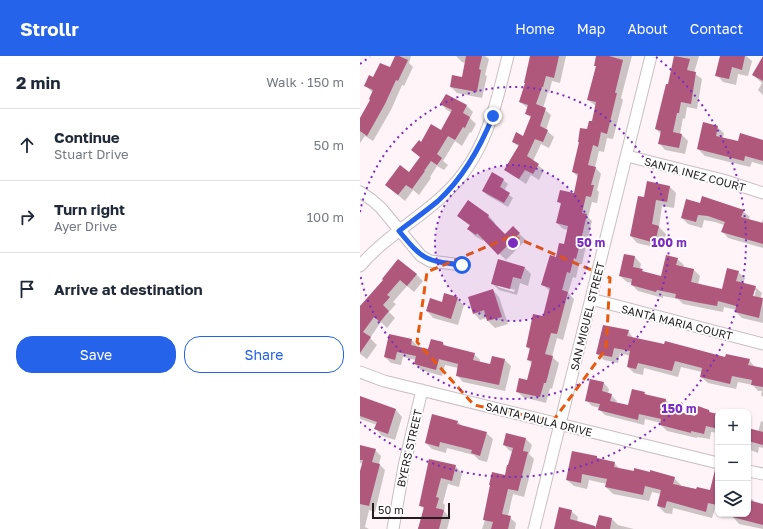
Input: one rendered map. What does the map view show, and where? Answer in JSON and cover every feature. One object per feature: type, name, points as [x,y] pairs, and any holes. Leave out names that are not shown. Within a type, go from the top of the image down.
[{"type":"street","points":[[360,266],[376,250],[438,201],[452,187],[467,168],[478,150],[493,116],[508,56]]},
{"type":"street","name":"SAN MIGUEL STREET","points":[[534,529],[651,56]]},
{"type":"street","name":"SANTA INEZ COURT","points":[[627,156],[723,180],[763,193]]},
{"type":"street","points":[[360,192],[381,208],[421,256],[430,261],[462,265]]},
{"type":"street","name":"SANTA MARIA COURT","points":[[591,300],[763,344]]},
{"type":"street","name":"SANTA PAULA DRIVE","points":[[360,372],[384,381],[715,462]]},
{"type":"street","name":"BYERS STREET","points":[[393,529],[404,466],[422,390]]},
{"type":"street","points":[[751,471],[763,474]]},
{"type":"highlighted area","points":[[512,236],[610,278],[606,349],[553,421],[474,405],[417,342],[427,272]]},
{"type":"building","points":[[395,56],[408,60],[367,136],[360,131],[360,118],[370,100],[369,99],[373,90],[364,86],[369,75],[373,77],[380,63],[390,67]]},
{"type":"building","points":[[466,56],[482,56],[477,92],[450,87],[452,75],[462,77]]},
{"type":"building","points":[[530,56],[559,56],[554,78],[546,76],[536,104],[546,108],[540,126],[548,130],[543,142],[535,139],[527,156],[539,164],[533,174],[525,170],[519,179],[504,170],[519,145],[512,142],[516,132],[523,136],[531,116],[525,114],[528,105],[519,102],[525,83]]},
{"type":"building","points":[[596,56],[609,56],[623,60],[607,134],[601,132],[598,147],[593,145],[588,165],[596,167],[591,185],[594,185],[591,197],[586,196],[582,213],[587,214],[581,240],[576,259],[574,258],[570,273],[567,272],[562,290],[568,292],[557,334],[551,333],[545,354],[553,356],[546,383],[544,383],[540,397],[516,392],[519,378],[527,380],[532,361],[527,360],[530,348],[526,347],[533,314],[543,316],[550,288],[541,285],[550,255],[556,257],[559,243],[564,244],[568,226],[556,223],[561,203],[557,202],[560,190],[574,193],[578,174],[572,172],[579,142],[580,128],[587,129],[589,121],[592,121],[596,102],[587,100],[596,66],[594,66]]},
{"type":"building","points":[[674,56],[690,59],[687,70],[696,72],[691,104],[681,102],[679,113],[677,113],[673,132],[682,134],[679,148],[658,144],[661,131],[655,129],[666,84],[668,84]]},
{"type":"building","points":[[720,56],[745,56],[742,70],[732,67],[729,79],[715,76]]},
{"type":"building","points":[[763,56],[763,81],[752,75]]},
{"type":"building","points":[[446,94],[467,105],[463,113],[470,117],[465,128],[463,127],[455,140],[448,136],[437,154],[442,158],[437,165],[431,161],[412,189],[406,185],[398,195],[385,185],[400,165],[409,172],[420,157],[411,150],[419,140],[421,142],[431,124],[441,130],[452,110],[440,104]]},
{"type":"building","points":[[703,122],[718,126],[716,136],[738,141],[740,133],[763,140],[763,161],[745,156],[744,161],[697,149]]},
{"type":"building","points":[[492,172],[504,179],[500,187],[510,193],[504,203],[482,191]]},
{"type":"building","points":[[647,181],[670,186],[667,202],[656,200],[652,224],[659,226],[655,243],[630,236],[638,196],[644,197]]},
{"type":"building","points":[[702,196],[744,210],[741,217],[763,223],[763,244],[721,232],[725,222],[708,216],[698,215],[696,222],[681,218],[686,199],[700,203]]},
{"type":"building","points":[[468,200],[489,215],[488,217],[505,234],[513,226],[520,233],[498,255],[477,233],[476,235],[467,229],[470,225],[457,216]]},
{"type":"building","points":[[624,254],[635,256],[633,267],[661,276],[666,255],[678,258],[676,265],[694,269],[691,282],[722,289],[727,268],[739,271],[736,281],[756,286],[753,296],[763,298],[759,318],[735,312],[736,306],[718,301],[717,306],[700,303],[675,298],[676,294],[657,290],[656,292],[631,285],[632,279],[619,276]]},
{"type":"building","points":[[398,259],[417,274],[407,286],[400,280],[387,295],[390,297],[383,305],[389,311],[380,322],[374,317],[363,332],[371,337],[360,353],[360,306],[383,280],[382,279]]},
{"type":"building","points":[[498,259],[525,267],[521,279],[513,277],[510,289],[491,284]]},
{"type":"building","points":[[493,289],[502,317],[487,321],[484,310],[473,314],[468,297]]},
{"type":"building","points":[[444,293],[458,297],[451,319],[426,311],[430,298],[442,302]]},
{"type":"building","points":[[603,325],[629,330],[627,336],[664,344],[665,341],[725,357],[726,354],[750,359],[748,365],[763,368],[763,387],[751,385],[752,380],[732,376],[730,384],[700,377],[702,368],[675,361],[672,371],[638,363],[636,369],[627,367],[630,351],[614,348],[612,357],[596,354]]},
{"type":"building","points":[[389,334],[412,339],[411,345],[428,349],[431,339],[443,342],[443,345],[475,353],[473,360],[490,364],[492,356],[505,359],[499,385],[456,376],[458,364],[439,359],[436,370],[414,364],[416,356],[397,352],[395,360],[384,357]]},
{"type":"building","points":[[590,379],[604,382],[602,391],[612,394],[610,401],[628,405],[632,389],[645,392],[644,394],[666,399],[664,408],[695,416],[698,406],[709,410],[709,412],[715,413],[715,428],[706,426],[704,434],[691,431],[691,433],[660,425],[661,419],[639,414],[638,420],[598,410],[600,404],[585,401]]},
{"type":"building","points":[[360,396],[396,409],[388,434],[374,429],[377,422],[360,416]]},
{"type":"building","points":[[432,414],[458,421],[457,424],[487,432],[480,456],[471,453],[472,450],[440,442],[439,447],[425,443]]},
{"type":"building","points":[[751,429],[763,432],[763,445],[751,442]]},
{"type":"building","points":[[506,433],[526,438],[523,451],[528,452],[518,491],[508,489],[502,514],[511,516],[508,529],[491,529],[493,522],[483,520],[492,472],[505,475],[513,448],[503,445]]},
{"type":"building","points":[[360,445],[376,449],[372,462],[380,464],[369,506],[360,504],[360,471],[363,460],[360,460]]},
{"type":"building","points":[[572,451],[597,456],[597,458],[615,462],[614,467],[634,471],[634,468],[650,472],[650,470],[675,477],[673,484],[696,489],[697,487],[710,490],[715,470],[715,505],[708,503],[706,512],[667,501],[665,508],[657,506],[661,490],[645,486],[643,495],[605,487],[607,479],[582,474],[581,483],[566,480]]},
{"type":"building","points":[[429,459],[456,465],[452,481],[441,478],[436,497],[439,498],[436,508],[444,510],[439,529],[418,529],[424,507],[419,506]]},
{"type":"building","points":[[751,501],[763,504],[763,525],[732,517],[751,517]]},
{"type":"building","points":[[559,507],[572,510],[570,519],[595,526],[595,529],[554,529]]},
{"type":"building","points":[[599,515],[612,518],[610,529],[595,529]]},
{"type":"route","points":[[462,265],[430,261],[421,256],[399,231],[438,201],[452,187],[467,168],[478,150],[493,116]]}]
